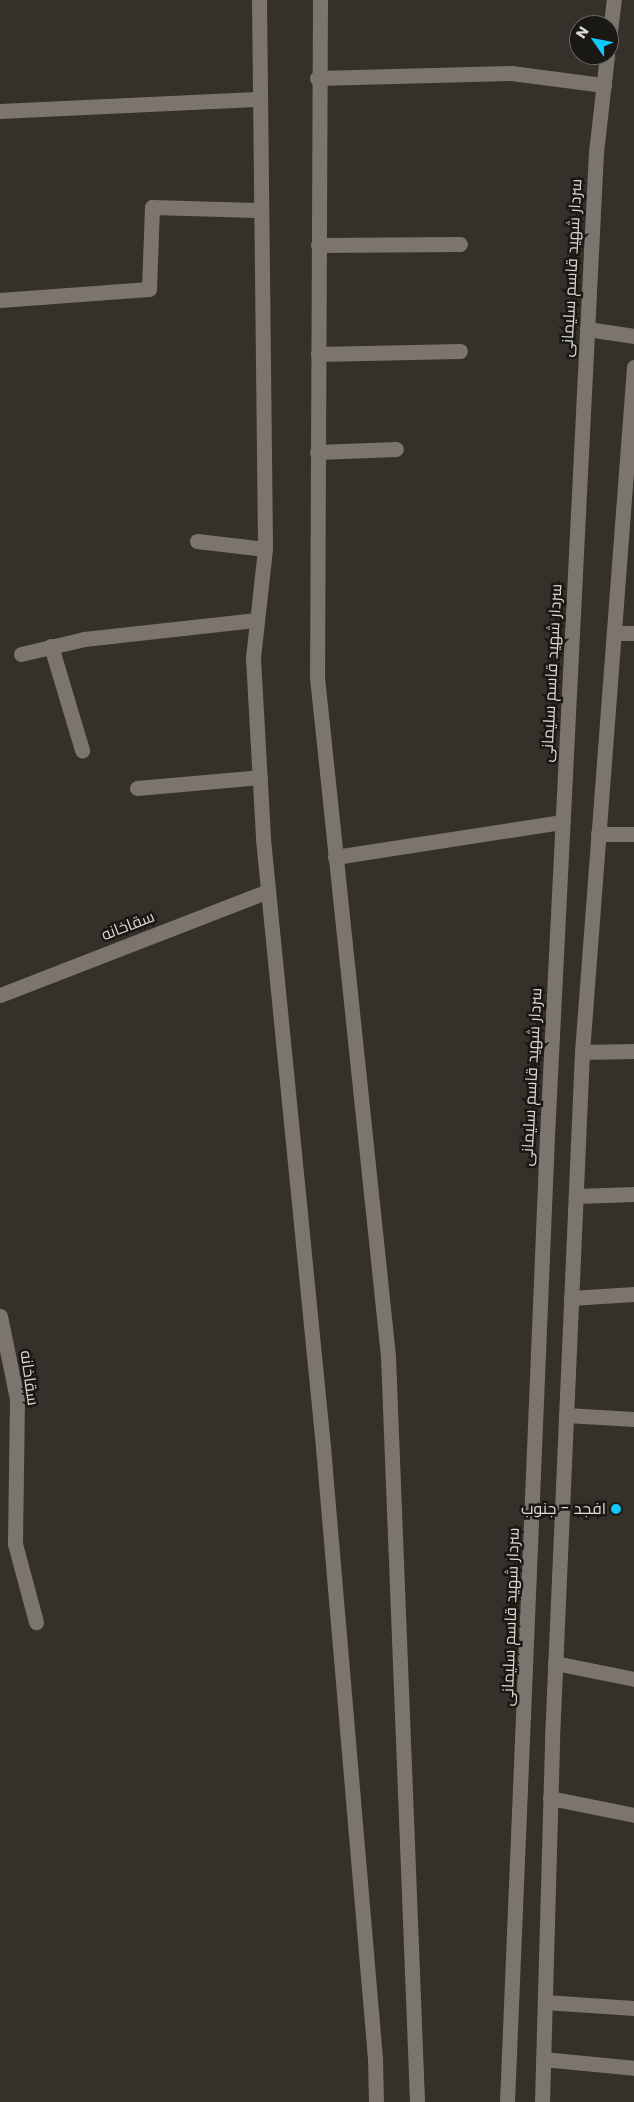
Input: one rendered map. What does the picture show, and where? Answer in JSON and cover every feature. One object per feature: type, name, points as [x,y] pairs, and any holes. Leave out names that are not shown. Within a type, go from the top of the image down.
[{"type":"street","points":[[259,0],[265,549],[253,658],[268,890],[324,1457],[375,2058],[376,2102]]},
{"type":"street","points":[[320,0],[317,78],[317,677],[388,1356],[417,2102]]},
{"type":"street","points":[[612,15],[614,0]]},
{"type":"street","name":"سردار شهید قاسم سلیمانی","points":[[507,2102],[562,822],[596,152],[606,65]]},
{"type":"street","points":[[317,78],[511,73],[604,85]]},
{"type":"street","points":[[0,111],[259,100]]},
{"type":"street","points":[[0,300],[149,289],[152,207],[260,210]]},
{"type":"street","points":[[318,245],[460,244]]},
{"type":"street","points":[[587,329],[634,336]]},
{"type":"street","points":[[318,354],[460,351]]},
{"type":"street","points":[[542,2102],[555,1664],[582,1052],[614,633],[627,553],[634,367]]},
{"type":"street","points":[[317,452],[396,449]]},
{"type":"street","points":[[197,542],[265,549]]},
{"type":"street","points":[[21,654],[84,639],[257,620]]},
{"type":"street","points":[[614,633],[634,633]]},
{"type":"street","points":[[52,646],[82,750]]},
{"type":"street","points":[[138,788],[260,777]]},
{"type":"street","points":[[335,858],[562,822]]},
{"type":"street","points":[[598,834],[634,834]]},
{"type":"street","name":"سقاخانه","points":[[0,995],[268,890]]},
{"type":"street","points":[[582,1052],[634,1050]]},
{"type":"street","points":[[576,1196],[634,1194]]},
{"type":"street","points":[[571,1298],[634,1294]]},
{"type":"street","name":"سقاخانه","points":[[0,1316],[17,1399],[15,1544],[36,1622]]},
{"type":"street","points":[[566,1416],[634,1419]]},
{"type":"street","points":[[555,1664],[634,1679]]},
{"type":"street","points":[[550,1798],[634,1815]]},
{"type":"street","points":[[545,2002],[634,2008]]},
{"type":"street","points":[[543,2059],[634,2068]]},
{"type":"place","name":"افجد - جنوب","points":[[616,1509]]}]
